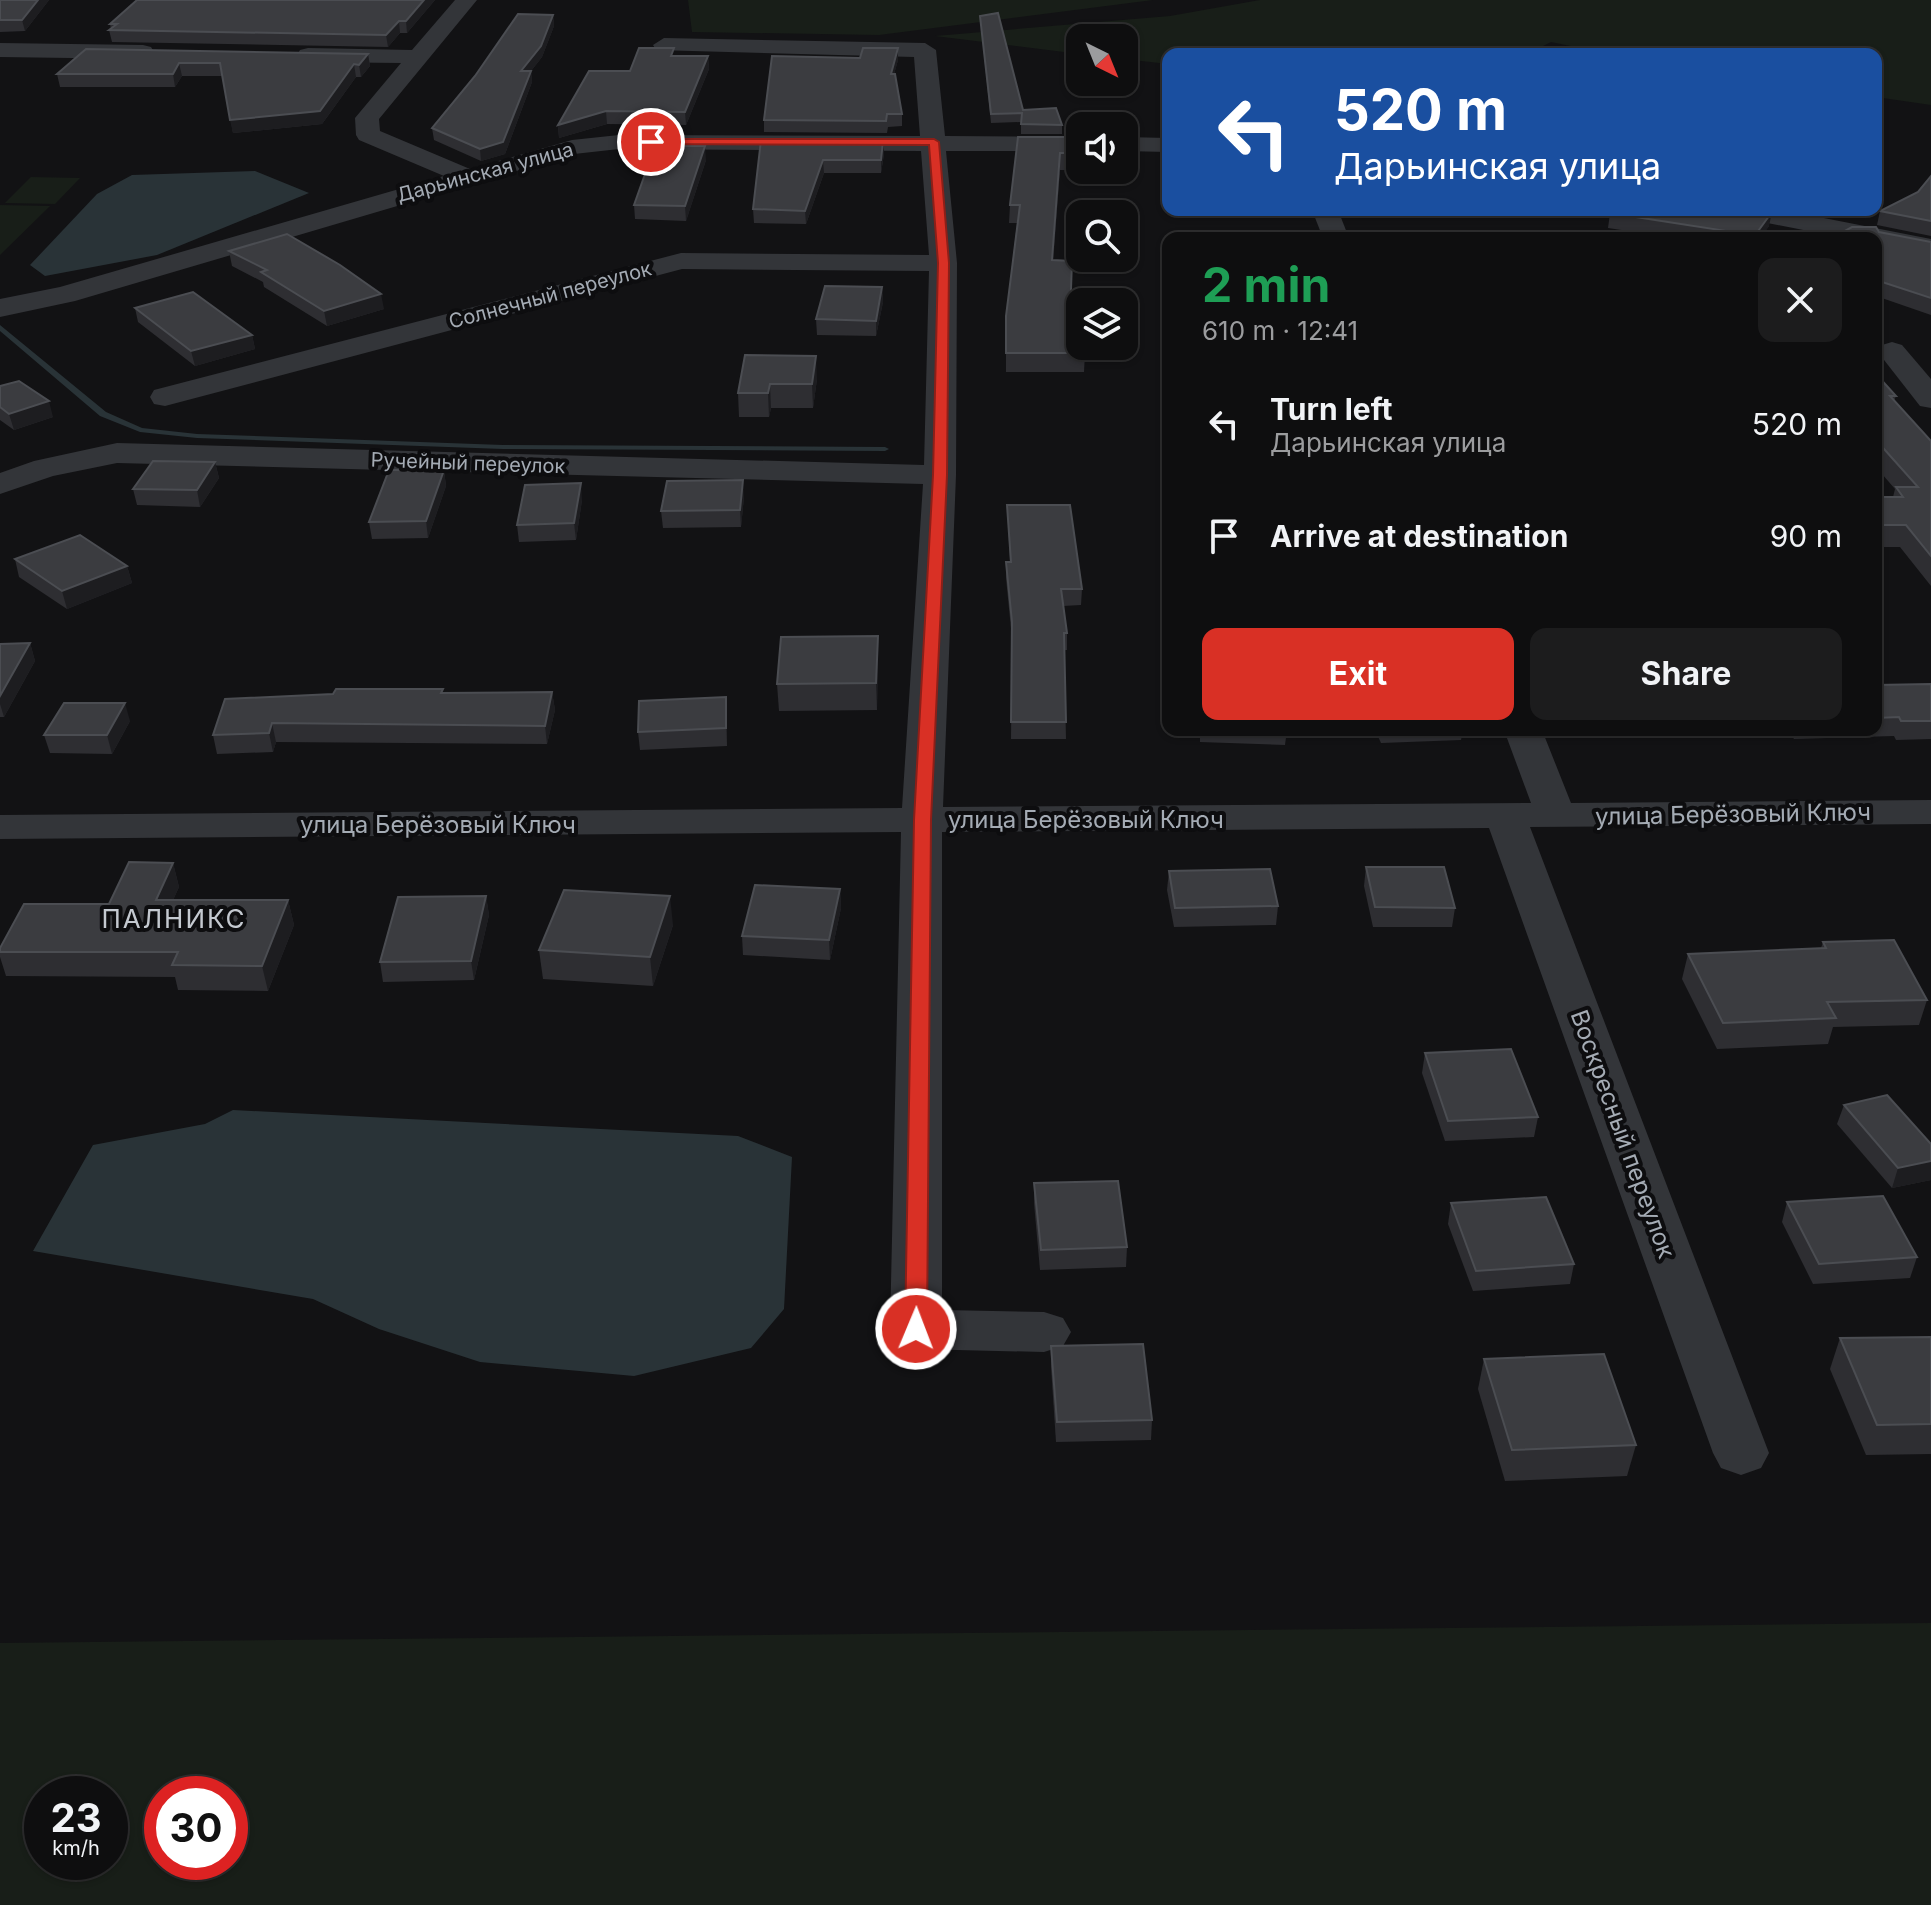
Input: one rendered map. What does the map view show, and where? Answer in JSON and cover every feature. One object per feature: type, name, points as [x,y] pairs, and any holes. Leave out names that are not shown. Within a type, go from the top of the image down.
[{"type":"street","points":[[465,176],[368,135],[367,118],[466,0]]},
{"type":"street","points":[[664,45],[925,50],[943,263],[940,475],[922,820],[916,1329],[1044,1332]]},
{"type":"street","points":[[0,50],[170,53]]},
{"type":"street","points":[[278,54],[417,57]]},
{"type":"street","name":"Дарьинская улица","points":[[0,308],[65,295],[572,147],[619,142],[1066,144]]},
{"type":"street","points":[[1138,144],[1162,145]]},
{"type":"street","points":[[1773,216],[1854,232]]},
{"type":"street","points":[[1882,237],[1931,247]]},
{"type":"street","name":"Солнечный переулок","points":[[165,397],[681,261],[943,263]]},
{"type":"street","points":[[1892,351],[1931,399]]},
{"type":"street","name":"Ручейный переулок","points":[[0,484],[45,468],[117,453],[940,475]]},
{"type":"street","points":[[1525,736],[1556,816]]},
{"type":"street","name":"улица Берёзовый Ключ","points":[[0,827],[1931,812]]},
{"type":"street","name":"Воскресный переулок","points":[[1505,816],[1741,1453]]},
{"type":"shaded area","points":[[688,0],[1153,0],[879,35],[692,32]]},
{"type":"shaded area","points":[[1260,0],[1931,0],[1931,105],[1882,98],[1882,48],[1580,48],[1551,42],[1539,48],[1162,48],[1162,63],[1138,61],[1138,24],[1076,24],[1170,16]]},
{"type":"shaded area","points":[[1066,25],[1066,52],[935,36]]},
{"type":"shaded area","points":[[255,171],[309,193],[157,255],[45,276],[30,265],[97,194],[132,175]]},
{"type":"shaded area","points":[[31,177],[80,178],[55,204],[5,203]]},
{"type":"shaded area","points":[[0,205],[50,206],[0,255]]},
{"type":"shaded area","points":[[233,1110],[738,1136],[792,1157],[784,1309],[751,1348],[634,1376],[480,1362],[379,1329],[313,1299],[33,1251],[93,1145],[205,1124]]},
{"type":"shaded area","points":[[1931,1623],[1931,1905],[0,1905],[0,1643]]},
{"type":"building","points":[[0,0],[38,0],[22,20],[0,20]]},
{"type":"building","points":[[137,0],[424,0],[406,21],[399,21],[386,35],[109,30],[117,24],[110,24]]},
{"type":"building","points":[[998,13],[1023,110],[1056,108],[1062,125],[1021,124],[1022,113],[991,114],[980,16]]},
{"type":"building","points":[[518,14],[553,15],[541,46],[521,71],[531,71],[503,142],[480,149],[432,128],[475,76]]},
{"type":"building","points":[[639,48],[674,48],[671,56],[708,56],[685,112],[606,111],[558,125],[589,71],[630,71]]},
{"type":"building","points":[[863,48],[898,48],[891,74],[895,74],[902,114],[887,114],[886,121],[764,120],[772,56],[860,58]]},
{"type":"building","points":[[86,49],[368,54],[359,65],[354,64],[320,111],[230,120],[220,63],[179,63],[173,74],[57,74]]},
{"type":"building","points":[[1018,137],[1066,137],[1066,153],[1060,153],[1052,260],[1066,261],[1066,272],[1072,272],[1071,288],[1066,288],[1066,353],[1006,353],[1006,316],[1020,205],[1010,205]]},
{"type":"building","points":[[761,140],[883,141],[881,160],[823,160],[805,211],[753,209]]},
{"type":"building","points":[[655,146],[705,146],[685,206],[634,205]]},
{"type":"building","points":[[1931,176],[1931,221],[1882,211],[1882,210],[1918,192]]},
{"type":"building","points":[[1629,216],[1769,216],[1757,232],[1733,232]]},
{"type":"building","points":[[1852,227],[1876,227],[1879,232],[1843,232]]},
{"type":"building","points":[[1882,233],[1931,242],[1931,298],[1882,282]]},
{"type":"building","points":[[287,234],[381,294],[324,311],[261,272],[267,270],[229,251]]},
{"type":"building","points":[[825,286],[882,287],[876,321],[816,319]]},
{"type":"building","points":[[193,292],[252,335],[191,351],[135,308]]},
{"type":"building","points":[[745,355],[816,356],[812,384],[770,384],[768,393],[738,393]]},
{"type":"building","points":[[19,381],[49,401],[9,414],[0,407],[0,386]]},
{"type":"building","points":[[1882,381],[1896,396],[1890,396],[1931,441],[1931,556],[1906,525],[1882,525],[1882,497],[1903,497],[1896,487],[1918,487],[1882,447]]},
{"type":"building","points":[[153,461],[215,462],[197,490],[133,489]]},
{"type":"building","points":[[389,470],[444,470],[426,521],[369,522]]},
{"type":"building","points":[[743,480],[740,510],[661,511],[667,481]]},
{"type":"building","points":[[581,483],[574,523],[517,525],[525,485]]},
{"type":"building","points":[[1007,505],[1070,505],[1082,589],[1061,589],[1067,633],[1064,633],[1066,722],[1011,722],[1012,622],[1006,562],[1011,562]]},
{"type":"building","points":[[80,535],[127,566],[62,591],[15,559]]},
{"type":"building","points":[[878,636],[876,683],[777,684],[781,637]]},
{"type":"building","points":[[30,643],[0,696],[0,644]]},
{"type":"building","points":[[1931,684],[1931,721],[1882,718],[1882,685]]},
{"type":"building","points":[[336,689],[443,689],[441,693],[552,692],[545,726],[272,723],[269,733],[213,735],[225,699],[333,694]]},
{"type":"building","points":[[726,697],[726,728],[638,732],[639,701]]},
{"type":"building","points":[[64,703],[125,703],[107,735],[44,735]]},
{"type":"building","points":[[129,862],[173,863],[156,900],[288,900],[262,966],[172,965],[178,952],[0,952],[24,904],[109,904]]},
{"type":"building","points":[[1366,867],[1444,867],[1455,908],[1375,907]]},
{"type":"building","points":[[1270,869],[1278,906],[1175,908],[1169,871]]},
{"type":"building","points":[[755,885],[840,889],[829,940],[742,936]]},
{"type":"building","points":[[564,890],[670,896],[650,957],[539,950]]},
{"type":"building","points":[[486,896],[471,961],[380,962],[398,897]]},
{"type":"building","points":[[1894,940],[1927,1000],[1827,1002],[1836,1018],[1723,1023],[1688,954],[1826,948],[1823,942]]},
{"type":"building","points":[[1511,1049],[1538,1117],[1448,1121],[1425,1053]]},
{"type":"building","points":[[1887,1095],[1931,1144],[1931,1161],[1898,1168],[1844,1105]]},
{"type":"building","points":[[1118,1181],[1127,1247],[1041,1250],[1034,1183]]},
{"type":"building","points":[[1883,1196],[1917,1257],[1819,1264],[1787,1202]]},
{"type":"building","points":[[1546,1197],[1574,1264],[1476,1271],[1451,1203]]},
{"type":"building","points":[[1931,1337],[1931,1424],[1877,1425],[1840,1338]]},
{"type":"building","points":[[1143,1344],[1152,1420],[1057,1422],[1051,1346]]},
{"type":"building","points":[[1604,1354],[1636,1445],[1512,1450],[1484,1359]]},
{"type":"waterway","points":[[0,327],[103,414],[140,430],[197,436],[503,447],[885,449]]},
{"type":"district","name":"ПАЛНИКС","points":[[174,918]]},
{"type":"route","points":[[651,142],[934,142],[943,263],[940,475],[922,820],[916,1329]]}]
